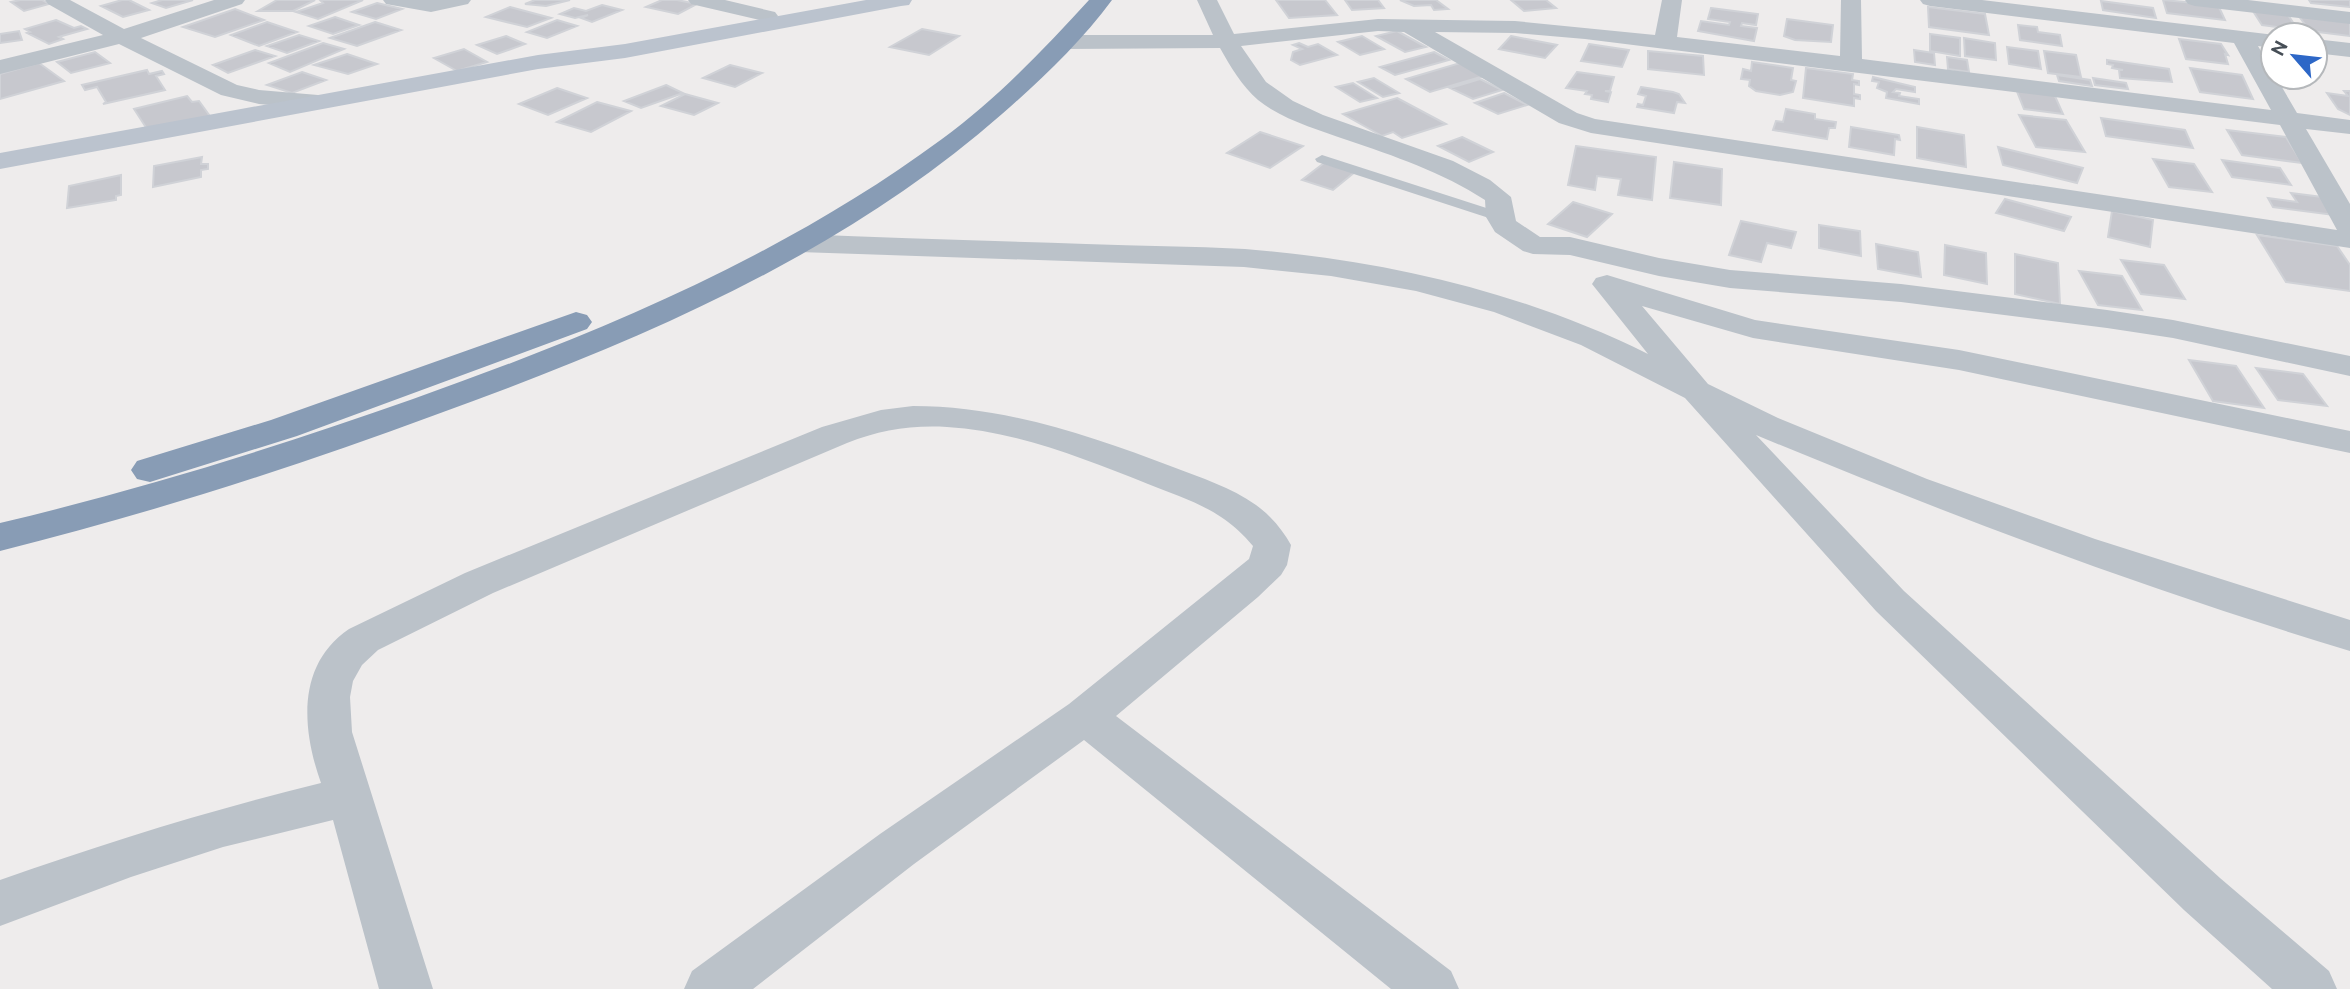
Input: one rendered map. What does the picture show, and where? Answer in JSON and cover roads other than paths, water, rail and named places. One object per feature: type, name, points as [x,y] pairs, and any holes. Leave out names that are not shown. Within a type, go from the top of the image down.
[{"type":"highway","points":[[0,510],[80,492],[284,428],[529,340],[630,300],[708,265],[788,225],[845,191],[956,115],[1028,52],[1071,0]]},
{"type":"highway","points":[[0,537],[111,509],[273,461],[510,378],[692,299],[799,243],[932,161],[992,113],[1066,42],[1101,0]]},
{"type":"street","points":[[55,0],[121,37],[241,95],[318,102]]},
{"type":"street","points":[[0,67],[121,37],[235,0]]},
{"type":"street","points":[[393,0],[424,6],[461,0]]},
{"type":"street","points":[[698,0],[768,16]]},
{"type":"street","points":[[562,58],[589,50],[852,0]]},
{"type":"street","points":[[0,161],[562,58],[625,51],[901,0]]},
{"type":"street","points":[[1207,0],[1228,41],[1267,96],[1313,120],[1437,166],[1489,190],[1499,197],[1500,217],[1505,226],[1556,260],[1607,284],[1683,310],[1753,329],[1959,360],[2350,442]]},
{"type":"street","points":[[1665,42],[1672,0]]},
{"type":"street","points":[[1851,0],[1851,64]]},
{"type":"street","points":[[1930,0],[2259,39]]},
{"type":"street","points":[[2195,0],[2350,18]]},
{"type":"street","points":[[1066,42],[1228,41],[1350,27],[1406,24],[1516,27],[1851,64],[2350,127]]},
{"type":"street","points":[[1406,24],[1568,118],[1591,126],[2350,240]]},
{"type":"street","points":[[2242,37],[2350,228]]},
{"type":"street","points":[[2329,48],[2350,50]]},
{"type":"street","points":[[799,243],[1244,258],[1331,267],[1418,283],[1505,306],[1592,338],[1766,426],[1914,487],[2081,548],[2350,636]]},
{"type":"street","points":[[1532,246],[1570,246],[1659,267],[1730,279],[1900,293],[2107,319],[2173,329],[2350,366]]},
{"type":"street","points":[[1607,284],[1693,387],[1890,601],[2192,885],[2310,989]]},
{"type":"street","points":[[406,989],[350,796],[338,771],[328,709],[328,684],[338,665],[365,638],[491,579],[817,442],[887,418],[917,415],[980,421],[1046,437],[1209,495],[1232,506],[1263,530],[1272,545],[1267,565],[1217,611],[1085,716],[897,849],[711,989]]},
{"type":"street","points":[[1085,716],[1432,989]]},
{"type":"street","points":[[0,903],[127,857],[223,827],[350,796]]},
{"type":"lane","points":[[1322,159],[1500,217]]}]
